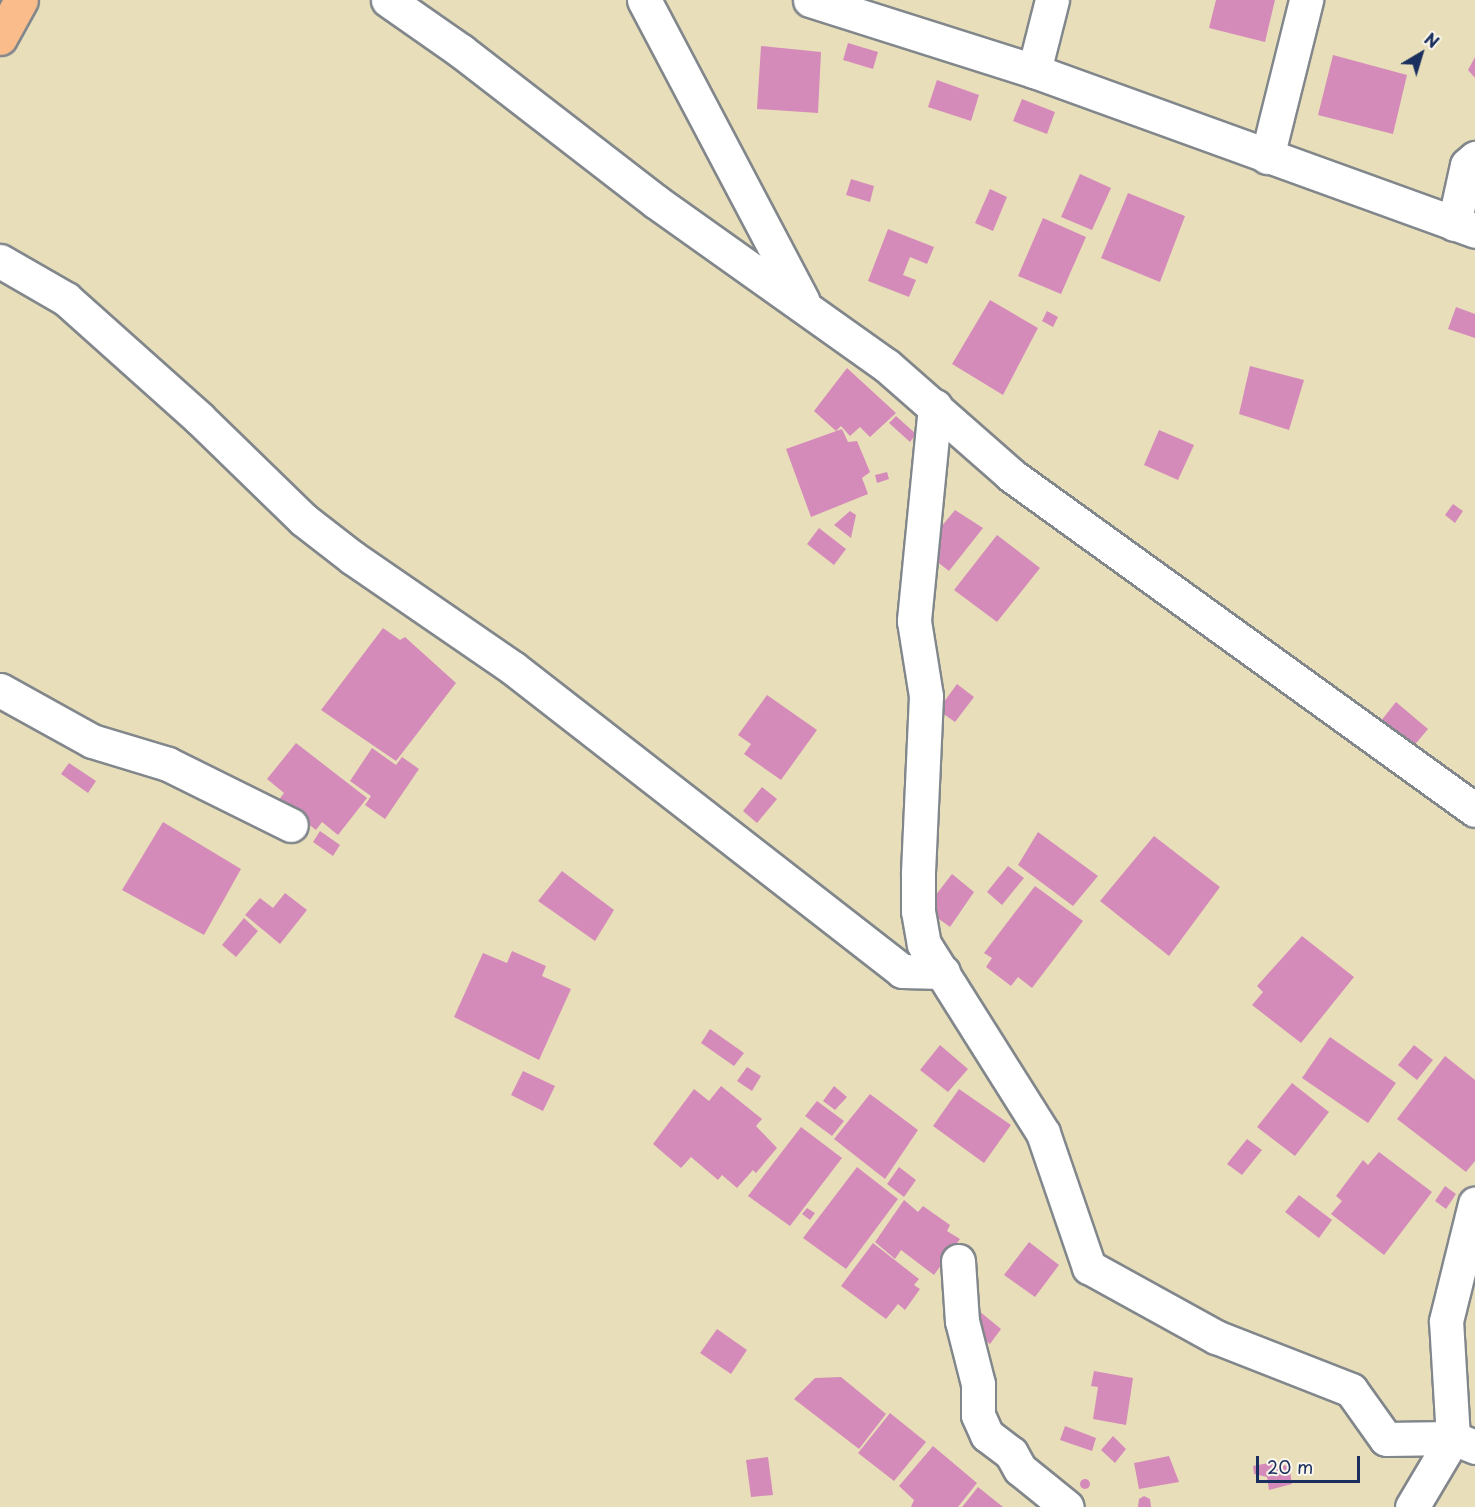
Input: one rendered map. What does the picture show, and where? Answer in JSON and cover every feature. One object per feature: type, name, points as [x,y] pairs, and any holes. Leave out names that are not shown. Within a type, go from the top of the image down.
[{"type":"highway","points":[[0,38],[21,0]]},
{"type":"street","points":[[388,0],[461,51],[655,201],[806,306],[935,406],[1011,475],[1475,810]]},
{"type":"street","points":[[644,0],[806,306]]},
{"type":"street","points":[[810,0],[1034,71],[1464,228],[1467,165],[1475,158]]},
{"type":"street","points":[[1034,71],[1052,0]]},
{"type":"street","points":[[1267,157],[1306,0]]},
{"type":"street","points":[[0,261],[66,298],[200,418],[304,520],[353,558],[513,668],[902,971],[943,972]]},
{"type":"street","points":[[935,406],[914,621],[926,696],[918,911],[924,944],[1042,1133],[1089,1267],[1216,1337],[1351,1390],[1386,1439],[1464,1442]]},
{"type":"street","points":[[0,690],[92,741],[168,764],[291,825]]},
{"type":"street","points":[[1412,1507],[1464,1442],[1446,1321],[1475,1204]]},
{"type":"street","points":[[958,1261],[962,1321],[978,1384],[978,1415],[987,1436],[1011,1453],[1020,1469],[1067,1507]]},
{"type":"building","points":[[1216,0],[1275,0],[1265,42],[1209,28]]},
{"type":"building","points":[[848,43],[878,52],[873,69],[843,60]]},
{"type":"building","points":[[761,46],[821,52],[818,113],[757,109]]},
{"type":"building","points":[[1333,55],[1407,75],[1393,134],[1318,115]]},
{"type":"building","points":[[1475,57],[1475,78],[1468,70]]},
{"type":"building","points":[[937,80],[979,95],[971,121],[928,107]]},
{"type":"building","points":[[1022,99],[1055,112],[1047,134],[1013,121]]},
{"type":"building","points":[[1080,174],[1111,188],[1092,230],[1061,217]]},
{"type":"building","points":[[851,179],[874,186],[870,202],[846,195]]},
{"type":"building","points":[[990,189],[1007,197],[993,231],[975,223]]},
{"type":"building","points":[[1128,193],[1185,216],[1160,282],[1101,258]]},
{"type":"building","points":[[1043,218],[1086,237],[1061,294],[1018,276]]},
{"type":"building","points":[[888,229],[934,247],[927,264],[910,257],[903,275],[916,280],[909,297],[868,281]]},
{"type":"building","points":[[990,300],[1038,328],[1003,395],[952,364]]},
{"type":"building","points":[[1456,307],[1475,314],[1475,338],[1448,329]]},
{"type":"building","points":[[1047,311],[1058,317],[1053,327],[1042,321]]},
{"type":"building","points":[[1250,366],[1304,380],[1289,430],[1239,414]]},
{"type":"building","points":[[847,368],[896,413],[870,437],[860,427],[850,436],[841,426],[836,431],[814,411]]},
{"type":"building","points":[[896,416],[916,434],[910,442],[889,423]]},
{"type":"building","points":[[842,429],[848,442],[857,441],[870,472],[862,478],[868,494],[811,517],[786,449]]},
{"type":"building","points":[[1159,430],[1194,445],[1178,480],[1144,465]]},
{"type":"building","points":[[887,472],[889,479],[877,483],[875,475]]},
{"type":"building","points":[[1453,504],[1463,511],[1455,523],[1445,515]]},
{"type":"building","points":[[955,510],[983,528],[949,571],[922,550]]},
{"type":"building","points":[[850,511],[856,515],[851,538],[834,525]]},
{"type":"building","points":[[819,528],[846,549],[834,565],[807,544]]},
{"type":"building","points":[[997,535],[1040,568],[997,622],[954,590]]},
{"type":"building","points":[[383,628],[400,640],[405,637],[456,683],[396,761],[321,710]]},
{"type":"building","points":[[957,684],[974,697],[955,722],[938,710]]},
{"type":"building","points":[[767,695],[817,730],[781,780],[744,754],[751,744],[738,735]]},
{"type":"building","points":[[1396,702],[1428,729],[1412,748],[1380,722]]},
{"type":"building","points":[[296,743],[367,798],[338,835],[322,822],[316,830],[278,801],[284,793],[267,779]]},
{"type":"building","points":[[372,748],[396,765],[402,757],[419,769],[385,819],[365,805],[371,796],[350,781]]},
{"type":"building","points":[[69,763],[96,781],[88,793],[61,774]]},
{"type":"building","points":[[762,787],[777,799],[757,823],[743,811]]},
{"type":"building","points":[[163,822],[241,869],[204,935],[122,890]]},
{"type":"building","points":[[320,831],[340,845],[333,856],[313,842]]},
{"type":"building","points":[[1038,832],[1098,876],[1073,906],[1018,865]]},
{"type":"building","points":[[1154,836],[1220,887],[1169,956],[1100,901]]},
{"type":"building","points":[[1008,866],[1024,878],[1002,905],[987,892]]},
{"type":"building","points":[[562,871],[614,910],[595,941],[538,901]]},
{"type":"building","points":[[952,874],[974,892],[950,927],[925,909]]},
{"type":"building","points":[[1035,886],[1083,921],[1032,988],[1018,977],[1011,986],[986,967],[992,958],[984,953]]},
{"type":"building","points":[[285,893],[307,910],[280,944],[245,915],[260,898],[273,908]]},
{"type":"building","points":[[244,918],[258,931],[236,957],[222,945]]},
{"type":"building","points":[[1302,936],[1354,977],[1301,1043],[1252,1005],[1263,992],[1257,986]]},
{"type":"building","points":[[512,951],[546,966],[542,976],[571,989],[539,1060],[454,1017],[483,953],[507,963]]},
{"type":"building","points":[[710,1029],[744,1053],[734,1066],[701,1043]]},
{"type":"building","points":[[1330,1037],[1396,1083],[1368,1123],[1302,1078]]},
{"type":"building","points":[[940,1045],[968,1069],[948,1092],[920,1070]]},
{"type":"building","points":[[1414,1045],[1433,1060],[1417,1080],[1398,1065]]},
{"type":"building","points":[[1445,1056],[1475,1080],[1475,1161],[1466,1172],[1397,1119]]},
{"type":"building","points":[[747,1067],[761,1076],[752,1091],[737,1081]]},
{"type":"building","points":[[523,1071],[555,1086],[543,1111],[511,1095]]},
{"type":"building","points":[[1292,1083],[1329,1112],[1295,1156],[1257,1127]]},
{"type":"building","points":[[721,1086],[762,1119],[756,1126],[777,1148],[756,1173],[753,1170],[737,1188],[722,1175],[718,1180],[691,1157],[681,1168],[653,1144],[694,1089],[709,1101]]},
{"type":"building","points":[[834,1086],[847,1097],[835,1110],[823,1101]]},
{"type":"building","points":[[959,1089],[1011,1125],[984,1163],[933,1126]]},
{"type":"building","points":[[870,1094],[918,1130],[885,1179],[834,1139]]},
{"type":"building","points":[[817,1101],[844,1121],[832,1136],[805,1116]]},
{"type":"building","points":[[801,1127],[842,1158],[790,1226],[748,1196]]},
{"type":"building","points":[[1247,1139],[1262,1150],[1242,1175],[1227,1164]]},
{"type":"building","points":[[1379,1152],[1432,1192],[1384,1255],[1331,1214],[1342,1201],[1336,1196],[1363,1160],[1368,1165]]},
{"type":"building","points":[[857,1167],[898,1199],[846,1269],[803,1238]]},
{"type":"building","points":[[899,1167],[916,1180],[904,1197],[887,1184]]},
{"type":"building","points":[[1445,1186],[1456,1194],[1446,1209],[1435,1201]]},
{"type":"building","points":[[1299,1195],[1332,1220],[1319,1238],[1285,1212]]},
{"type":"building","points":[[904,1200],[918,1212],[923,1206],[950,1225],[947,1231],[960,1239],[934,1275],[901,1250],[895,1259],[875,1242]]},
{"type":"building","points":[[807,1208],[815,1213],[810,1220],[802,1214]]},
{"type":"building","points":[[1029,1242],[1059,1265],[1035,1297],[1004,1275]]},
{"type":"building","points":[[873,1243],[919,1279],[914,1285],[920,1289],[905,1310],[898,1304],[886,1319],[841,1286]]},
{"type":"building","points":[[979,1311],[1001,1329],[990,1344],[967,1326]]},
{"type":"building","points":[[717,1329],[747,1350],[731,1374],[700,1353]]},
{"type":"building","points":[[1094,1371],[1133,1378],[1126,1425],[1093,1419],[1098,1387],[1091,1386]]},
{"type":"building","points":[[841,1377],[886,1414],[859,1449],[794,1399],[815,1378]]},
{"type":"building","points":[[890,1413],[926,1442],[894,1481],[858,1453]]},
{"type":"building","points":[[1065,1426],[1096,1438],[1092,1451],[1060,1440]]},
{"type":"building","points":[[1113,1436],[1126,1449],[1115,1463],[1101,1450]]},
{"type":"building","points":[[933,1446],[977,1483],[958,1507],[911,1507],[914,1500],[899,1486]]},
{"type":"building","points":[[1169,1456],[1179,1482],[1139,1489],[1134,1463]]},
{"type":"building","points":[[768,1457],[773,1495],[751,1497],[746,1460]]},
{"type":"building","points":[[1278,1461],[1280,1466],[1289,1465],[1292,1484],[1269,1490],[1267,1477],[1254,1474],[1253,1466]]},
{"type":"building","points":[[1085,1479],[1089,1480],[1089,1488],[1085,1489],[1081,1488],[1080,1484],[1081,1480]]},
{"type":"building","points":[[978,1487],[1003,1507],[962,1507]]},
{"type":"building","points":[[1144,1496],[1150,1499],[1151,1507],[1138,1507],[1139,1499]]}]
